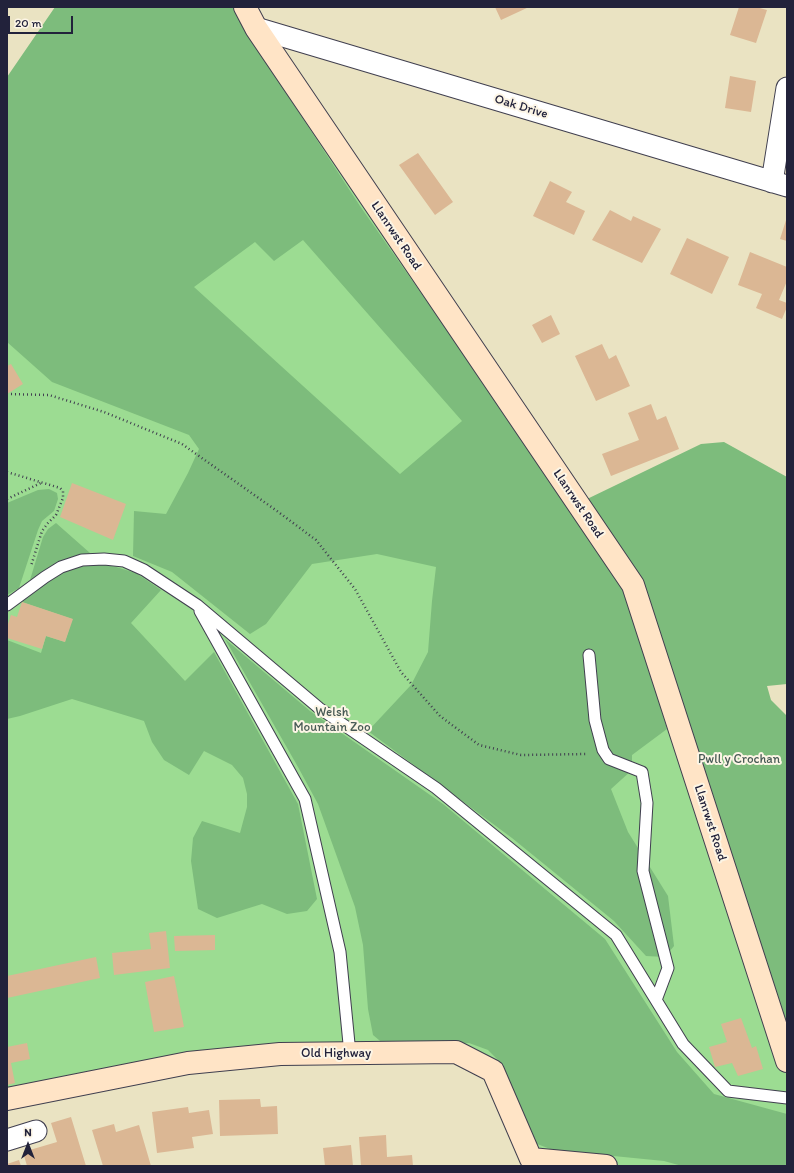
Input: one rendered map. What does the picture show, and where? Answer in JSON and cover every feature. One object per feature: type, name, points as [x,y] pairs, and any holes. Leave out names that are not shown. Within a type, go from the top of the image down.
[{"type":"street","name":"Llanrwst Road","points":[[246,7],[256,28],[633,586],[787,1061]]},
{"type":"street","name":"Oak Drive","points":[[256,28],[780,184]]},
{"type":"street","points":[[780,184],[787,88]]},
{"type":"street","name":"Old Highway","points":[[7,1099],[188,1063],[280,1054],[456,1052],[493,1071],[526,1163],[606,1166]]},
{"type":"street","points":[[7,1140],[36,1131]]},
{"type":"lane","points":[[7,605],[61,567],[82,560],[104,559],[124,561],[144,570],[197,605],[319,708],[436,788],[616,935],[684,1044],[728,1091],[787,1098]]},
{"type":"lane","points":[[197,605],[305,799],[340,952],[350,1054]]},
{"type":"lane","points":[[589,655],[595,720],[603,750],[609,759],[642,772],[647,803],[643,871],[668,968],[656,1000]]},
{"type":"path","points":[[8,394],[49,395],[104,412],[182,444],[277,510],[316,540],[355,589],[401,672],[440,716],[479,745],[521,755],[592,754],[603,750]]},
{"type":"path","points":[[7,472],[60,488],[63,490],[64,494],[56,515],[42,531],[21,595]]},
{"type":"path","points":[[7,499],[41,483]]},
{"type":"green space","points":[[55,7],[235,7],[258,50],[360,206],[629,596],[667,729],[632,755],[632,770],[611,789],[628,832],[668,896],[674,946],[665,957],[646,956],[614,921],[512,838],[368,731],[411,685],[428,652],[436,567],[377,554],[312,564],[266,624],[250,634],[172,572],[133,556],[134,511],[166,514],[199,449],[189,435],[52,382],[7,342],[7,77]],"holes":[[[303,240],[462,421],[400,474],[194,287],[255,242],[274,261]]]},
{"type":"green space","name":"Welsh Mountain Zoo","points":[[245,7],[633,585],[787,1061],[787,1166],[606,1166],[531,1159],[493,1071],[456,1052],[315,1045],[7,1090],[7,101]]},
{"type":"green space","name":"Pwll y Crochan","points":[[724,442],[787,477],[787,684],[767,686],[771,700],[787,716],[787,1061],[633,585],[585,500],[701,444]]},
{"type":"green space","points":[[49,489],[57,493],[58,499],[54,511],[42,521],[19,588],[7,595],[7,503],[38,490]]},
{"type":"green space","points":[[56,523],[90,553],[75,556],[30,580],[43,537],[48,529]]},
{"type":"green space","points":[[99,564],[136,573],[161,590],[131,623],[185,681],[214,652],[298,804],[317,899],[307,911],[287,914],[262,904],[217,918],[198,909],[191,861],[193,838],[202,821],[240,833],[247,807],[247,794],[243,778],[232,765],[204,751],[189,775],[164,760],[152,742],[144,721],[72,699],[7,719],[7,640],[41,653],[46,636],[65,642],[72,619],[22,602],[41,585],[64,571],[81,565]]},
{"type":"green space","points":[[225,639],[310,711],[443,804],[605,939],[677,1052],[714,1094],[787,1114],[787,1166],[682,1166],[664,1161],[553,1150],[537,1144],[502,1064],[488,1050],[469,1043],[395,1047],[385,1045],[373,1035],[368,1009],[363,945],[355,907],[318,804]]},
{"type":"building","points":[[495,7],[529,7],[501,20]]},
{"type":"building","points":[[739,7],[756,7],[767,10],[756,43],[730,35]]},
{"type":"building","points":[[730,76],[756,81],[751,112],[725,108]]},
{"type":"building","points":[[418,153],[453,202],[435,215],[399,165]]},
{"type":"building","points":[[550,181],[572,192],[566,202],[585,211],[574,235],[533,216]]},
{"type":"building","points":[[610,210],[631,221],[633,216],[661,229],[642,263],[592,240]]},
{"type":"building","points":[[787,217],[787,241],[780,239]]},
{"type":"building","points":[[687,238],[729,257],[712,294],[670,274]]},
{"type":"building","points":[[750,252],[787,267],[787,281],[779,300],[787,303],[782,319],[756,308],[762,294],[738,285]]},
{"type":"building","points":[[551,315],[560,334],[542,343],[532,325]]},
{"type":"building","points":[[602,344],[609,359],[616,355],[630,386],[596,401],[575,356]]},
{"type":"building","points":[[11,364],[23,384],[7,394],[7,366]]},
{"type":"building","points":[[651,404],[657,420],[666,416],[679,449],[611,476],[602,454],[639,440],[628,413]]},
{"type":"building","points":[[72,483],[126,504],[113,540],[60,517]]},
{"type":"building","points":[[22,602],[73,619],[65,642],[46,636],[42,649],[7,638],[7,627],[11,615],[17,617]]},
{"type":"building","points":[[166,931],[170,968],[114,975],[112,953],[151,949],[149,933]]},
{"type":"building","points":[[215,935],[215,950],[175,951],[174,936]]},
{"type":"building","points":[[96,957],[100,978],[7,998],[7,976]]},
{"type":"building","points":[[174,976],[184,1027],[154,1032],[145,982]]},
{"type":"building","points":[[741,1018],[752,1048],[756,1046],[763,1069],[738,1076],[732,1063],[715,1067],[709,1047],[727,1042],[721,1024]]},
{"type":"building","points":[[27,1043],[30,1059],[11,1063],[15,1083],[7,1085],[7,1047]]},
{"type":"building","points":[[260,1099],[261,1107],[277,1106],[278,1134],[220,1136],[219,1100]]},
{"type":"building","points":[[188,1107],[189,1113],[209,1110],[213,1134],[192,1137],[194,1148],[157,1153],[152,1112]]},
{"type":"building","points":[[71,1117],[86,1166],[27,1166],[23,1152],[57,1142],[51,1123]]},
{"type":"building","points":[[114,1124],[116,1132],[139,1125],[151,1166],[103,1166],[92,1130]]},
{"type":"building","points":[[386,1135],[387,1157],[412,1155],[413,1166],[361,1166],[359,1137]]},
{"type":"building","points":[[351,1145],[353,1166],[325,1166],[323,1148]]},
{"type":"building","points":[[19,1160],[21,1166],[7,1166],[7,1164]]}]
